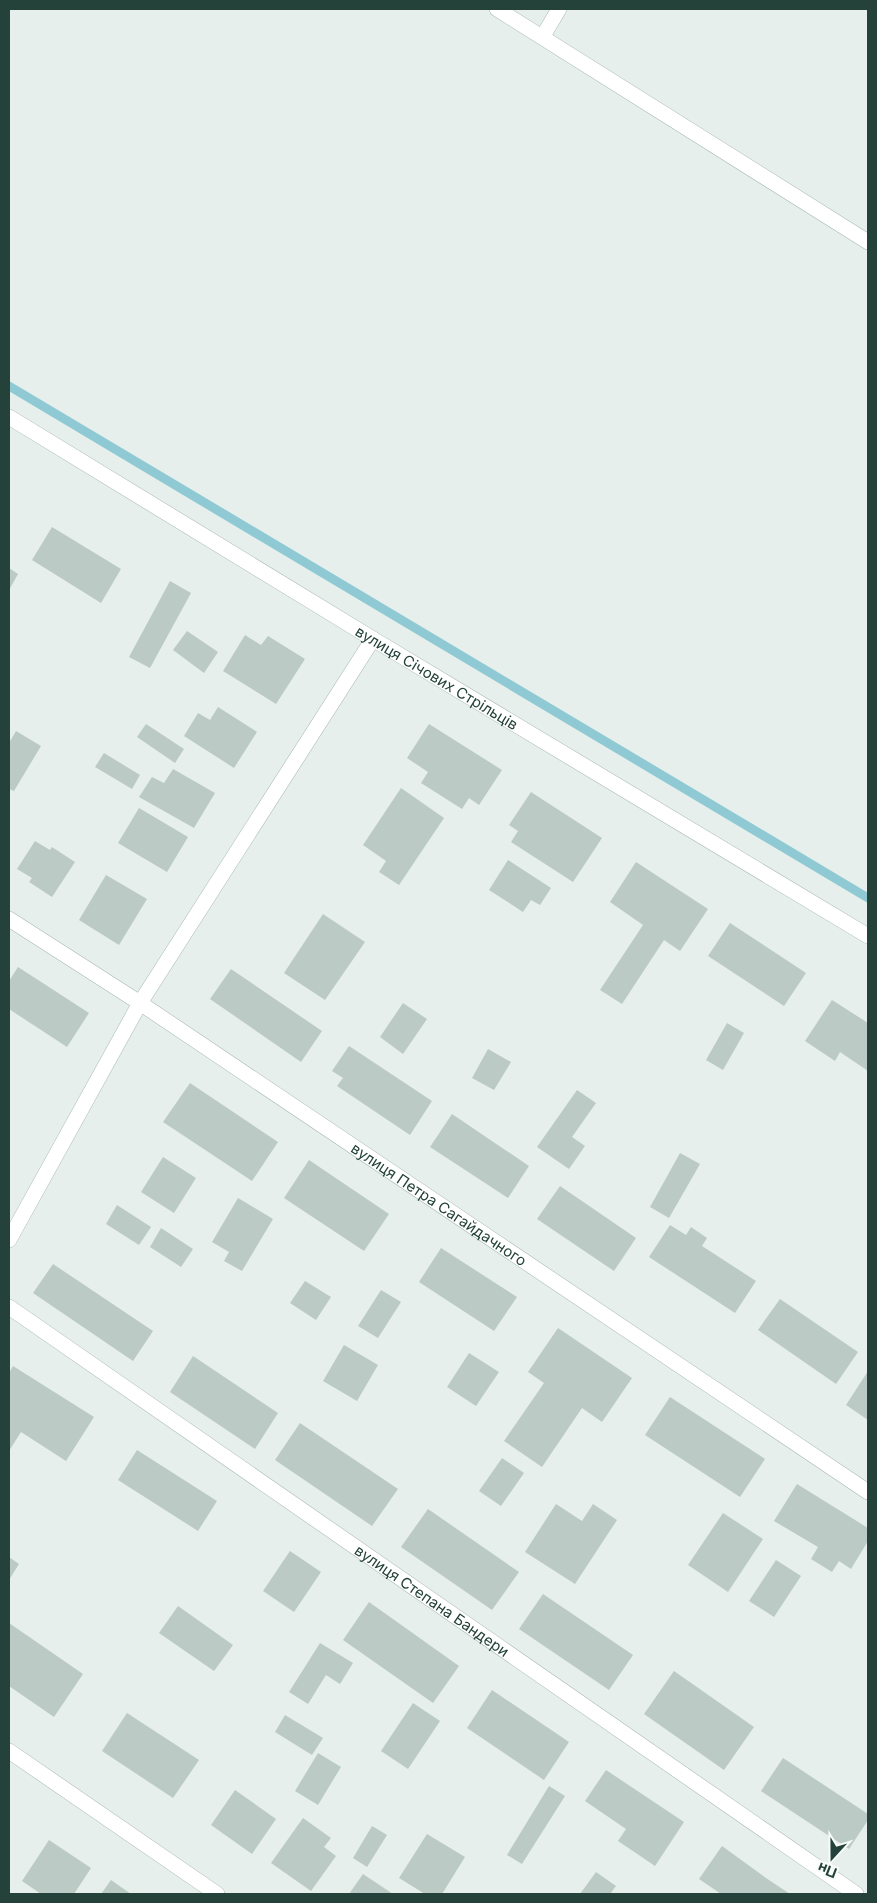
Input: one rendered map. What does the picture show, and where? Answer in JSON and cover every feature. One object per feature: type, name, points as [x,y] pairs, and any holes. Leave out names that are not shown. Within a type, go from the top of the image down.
[{"type":"street","points":[[497,9],[543,36],[868,242]]},
{"type":"street","points":[[543,36],[559,9]]},
{"type":"street","name":"вулиця Січових Стрільців","points":[[9,417],[373,639],[868,936]]},
{"type":"street","points":[[9,1240],[140,1003],[373,639]]},
{"type":"street","name":"вулиця Петра Сагайдачного","points":[[9,919],[140,1003],[868,1492]]},
{"type":"street","name":"вулиця Степана Бандери","points":[[9,1307],[856,1894]]},
{"type":"street","points":[[9,1751],[217,1894]]},
{"type":"building","points":[[52,527],[121,569],[101,603],[32,560]]},
{"type":"building","points":[[9,568],[18,574],[9,590]]},
{"type":"building","points":[[170,581],[191,593],[150,668],[129,657]]},
{"type":"building","points":[[187,631],[218,652],[204,673],[173,650]]},
{"type":"building","points":[[245,635],[261,645],[268,636],[305,659],[276,704],[223,671]]},
{"type":"building","points":[[218,707],[257,732],[234,768],[184,736],[198,713],[210,720]]},
{"type":"building","points":[[146,724],[184,749],[175,763],[137,737]]},
{"type":"building","points":[[429,724],[502,770],[479,805],[469,798],[462,809],[421,783],[428,772],[407,758]]},
{"type":"building","points":[[16,731],[41,746],[14,791],[9,789],[9,743]]},
{"type":"building","points":[[104,753],[140,775],[132,789],[95,767]]},
{"type":"building","points":[[173,769],[215,793],[194,828],[139,797],[152,777],[164,783]]},
{"type":"building","points":[[401,788],[444,818],[399,885],[379,872],[386,861],[363,845]]},
{"type":"building","points":[[531,792],[602,838],[573,882],[511,842],[518,831],[509,825]]},
{"type":"building","points":[[139,808],[188,837],[167,872],[118,843]]},
{"type":"building","points":[[35,841],[50,850],[52,847],[75,862],[52,897],[29,882],[32,878],[17,869]]},
{"type":"building","points":[[508,860],[551,888],[540,905],[531,900],[523,912],[489,890]]},
{"type":"building","points":[[636,862],[708,909],[680,951],[664,940],[622,1004],[600,990],[643,925],[610,902]]},
{"type":"building","points":[[106,875],[147,899],[119,945],[79,920]]},
{"type":"building","points":[[323,914],[365,942],[325,1000],[284,973]]},
{"type":"building","points":[[730,923],[806,973],[784,1006],[708,956]]},
{"type":"building","points":[[18,967],[89,1013],[67,1047],[9,1009],[9,981]]},
{"type":"building","points":[[231,969],[322,1031],[301,1062],[210,999]]},
{"type":"building","points":[[832,1000],[868,1023],[868,1071],[840,1052],[835,1061],[805,1041]]},
{"type":"building","points":[[403,1003],[427,1019],[403,1054],[380,1037]]},
{"type":"building","points":[[727,1023],[744,1033],[723,1070],[706,1060]]},
{"type":"building","points":[[349,1046],[432,1101],[410,1135],[337,1086],[343,1078],[332,1071]]},
{"type":"building","points":[[488,1049],[511,1062],[494,1090],[472,1078]]},
{"type":"building","points":[[190,1083],[278,1142],[252,1181],[163,1122]]},
{"type":"building","points":[[577,1090],[596,1103],[572,1137],[585,1146],[569,1169],[537,1147]]},
{"type":"building","points":[[452,1114],[529,1166],[508,1198],[430,1147]]},
{"type":"building","points":[[680,1153],[700,1164],[669,1218],[650,1207]]},
{"type":"building","points":[[163,1157],[196,1178],[174,1213],[141,1192]]},
{"type":"building","points":[[309,1160],[389,1214],[364,1251],[284,1198]]},
{"type":"building","points":[[560,1186],[636,1238],[614,1271],[537,1219]]},
{"type":"building","points":[[238,1198],[273,1219],[242,1271],[224,1261],[229,1252],[212,1242]]},
{"type":"building","points":[[117,1205],[151,1227],[139,1245],[106,1224]]},
{"type":"building","points":[[670,1225],[686,1235],[691,1227],[707,1238],[702,1246],[756,1281],[735,1313],[649,1257]]},
{"type":"building","points":[[161,1228],[193,1249],[181,1267],[150,1247]]},
{"type":"building","points":[[441,1248],[517,1297],[494,1331],[419,1282]]},
{"type":"building","points":[[53,1264],[153,1331],[133,1361],[33,1293]]},
{"type":"building","points":[[305,1281],[331,1297],[316,1320],[290,1303]]},
{"type":"building","points":[[381,1290],[401,1302],[378,1338],[358,1326]]},
{"type":"building","points":[[780,1299],[858,1352],[836,1384],[758,1330]]},
{"type":"building","points":[[558,1328],[632,1378],[602,1422],[582,1408],[542,1467],[504,1441],[544,1383],[528,1372]]},
{"type":"building","points":[[344,1345],[378,1365],[357,1401],[323,1381]]},
{"type":"building","points":[[469,1353],[499,1372],[476,1406],[447,1387]]},
{"type":"building","points":[[193,1356],[278,1413],[255,1449],[170,1392]]},
{"type":"building","points":[[13,1366],[94,1417],[66,1461],[21,1432],[9,1451],[9,1373]]},
{"type":"building","points":[[868,1371],[868,1420],[846,1405]]},
{"type":"building","points":[[670,1397],[765,1459],[740,1497],[645,1435]]},
{"type":"building","points":[[300,1423],[398,1489],[372,1526],[275,1460]]},
{"type":"building","points":[[137,1450],[217,1501],[198,1531],[118,1480]]},
{"type":"building","points":[[502,1458],[524,1473],[501,1506],[479,1491]]},
{"type":"building","points":[[797,1484],[868,1528],[868,1541],[851,1569],[839,1561],[832,1572],[811,1559],[818,1547],[774,1521]]},
{"type":"building","points":[[556,1504],[582,1521],[593,1504],[617,1520],[575,1584],[525,1552]]},
{"type":"building","points":[[428,1509],[519,1572],[492,1610],[401,1547]]},
{"type":"building","points":[[723,1513],[763,1539],[728,1592],[688,1565]]},
{"type":"building","points":[[290,1551],[321,1572],[294,1612],[263,1591]]},
{"type":"building","points":[[9,1557],[19,1564],[9,1580]]},
{"type":"building","points":[[776,1560],[801,1576],[774,1617],[749,1601]]},
{"type":"building","points":[[543,1594],[633,1655],[609,1690],[519,1629]]},
{"type":"building","points":[[369,1602],[459,1666],[433,1703],[343,1640]]},
{"type":"building","points":[[178,1606],[233,1645],[214,1671],[159,1633]]},
{"type":"building","points":[[9,1623],[83,1674],[54,1717],[9,1686]]},
{"type":"building","points":[[320,1643],[353,1663],[340,1684],[326,1675],[308,1704],[289,1692]]},
{"type":"building","points":[[674,1671],[754,1727],[724,1770],[644,1714]]},
{"type":"building","points":[[492,1690],[569,1742],[544,1780],[467,1728]]},
{"type":"building","points":[[413,1703],[440,1721],[408,1769],[381,1751]]},
{"type":"building","points":[[127,1713],[199,1760],[173,1798],[102,1751]]},
{"type":"building","points":[[285,1715],[323,1738],[312,1755],[275,1732]]},
{"type":"building","points":[[318,1753],[341,1767],[318,1805],[295,1791]]},
{"type":"building","points":[[783,1758],[868,1814],[868,1820],[849,1849],[761,1791]]},
{"type":"building","points":[[606,1770],[684,1822],[655,1866],[618,1841],[626,1829],[585,1801]]},
{"type":"building","points":[[549,1786],[565,1796],[522,1864],[507,1855]]},
{"type":"building","points":[[235,1790],[276,1819],[252,1854],[211,1825]]},
{"type":"building","points":[[303,1818],[331,1838],[324,1847],[336,1856],[311,1891],[271,1863]]},
{"type":"building","points":[[372,1826],[387,1835],[367,1867],[353,1858]]},
{"type":"building","points":[[427,1834],[465,1857],[442,1894],[425,1894],[399,1878]]},
{"type":"building","points":[[49,1840],[91,1868],[74,1894],[41,1894],[22,1881]]},
{"type":"building","points":[[722,1846],[790,1894],[721,1894],[699,1879]]},
{"type":"building","points":[[596,1872],[616,1886],[610,1894],[580,1894]]},
{"type":"building","points":[[363,1874],[393,1894],[349,1894]]},
{"type":"building","points":[[111,1880],[131,1894],[101,1894]]},
{"type":"waterway","points":[[9,386],[868,898]]}]
